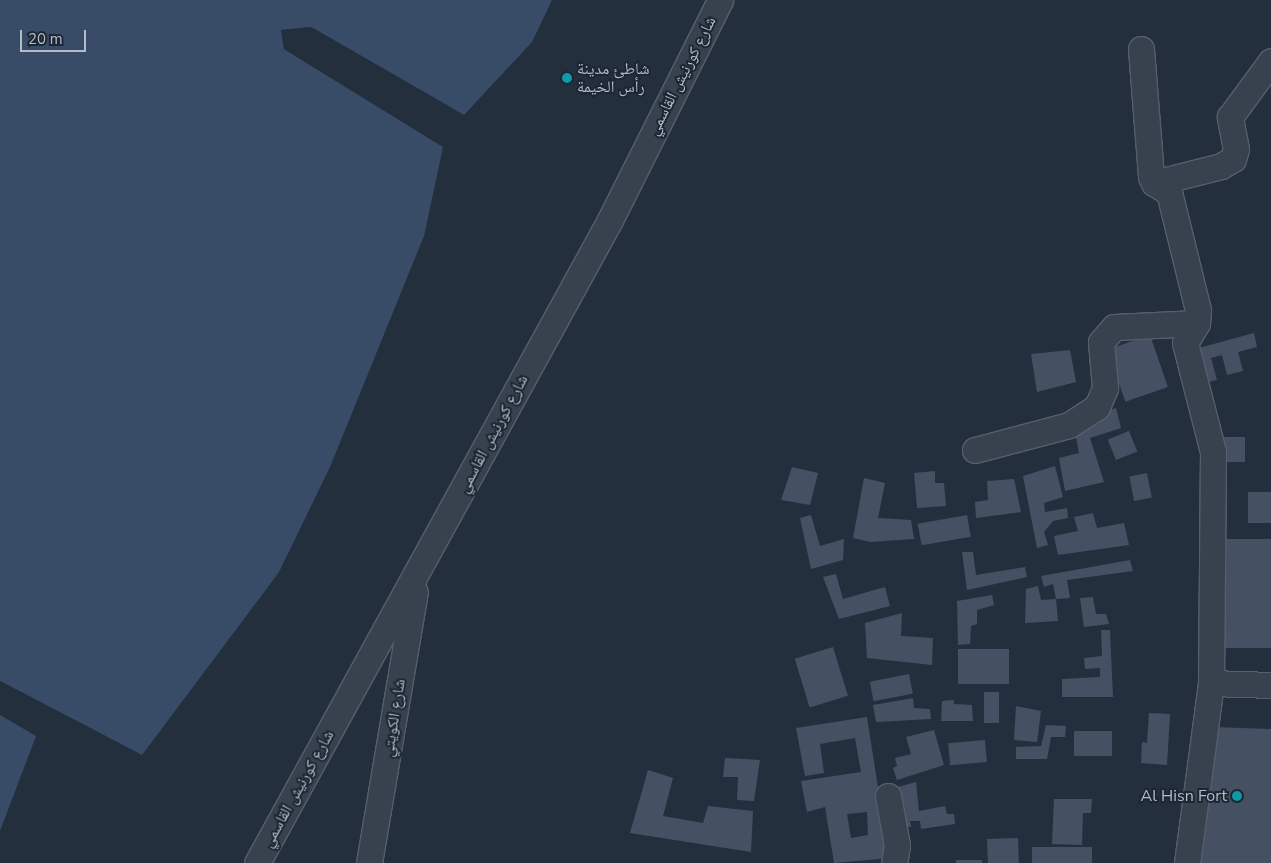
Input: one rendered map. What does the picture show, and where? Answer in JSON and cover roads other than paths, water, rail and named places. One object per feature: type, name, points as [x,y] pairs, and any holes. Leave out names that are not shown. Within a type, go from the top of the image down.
[{"type":"street","name":"شارع كورنيش القاسمي","points":[[257,863],[418,573],[610,220],[720,0]]},
{"type":"street","points":[[1141,49],[1154,183]]},
{"type":"street","points":[[1154,183],[1221,166],[1233,159],[1236,150],[1230,117],[1271,61]]},
{"type":"street","points":[[1154,183],[1169,192],[1198,310],[1197,323],[1185,343],[1214,452],[1211,683],[1187,863]]},
{"type":"street","points":[[975,450],[1069,425],[1097,407],[1105,388],[1101,342],[1114,327],[1197,323]]},
{"type":"street","name":"شارع الكويتي","points":[[369,863],[418,573]]},
{"type":"street","points":[[1211,683],[1271,685]]},
{"type":"street","points":[[888,796],[897,845],[894,863]]},
{"type":"water","points":[[0,0],[552,0],[532,42],[464,115],[311,27],[281,30],[284,49],[443,147],[424,236],[330,467],[279,572],[142,755],[0,681]]},
{"type":"water","points":[[0,715],[36,736],[0,831]]},
{"type":"place","name":"شاطئ مدينة رأس الخيمة","points":[[567,78]]},
{"type":"place","name":"Al Hisn Fort","points":[[1237,796]]}]
